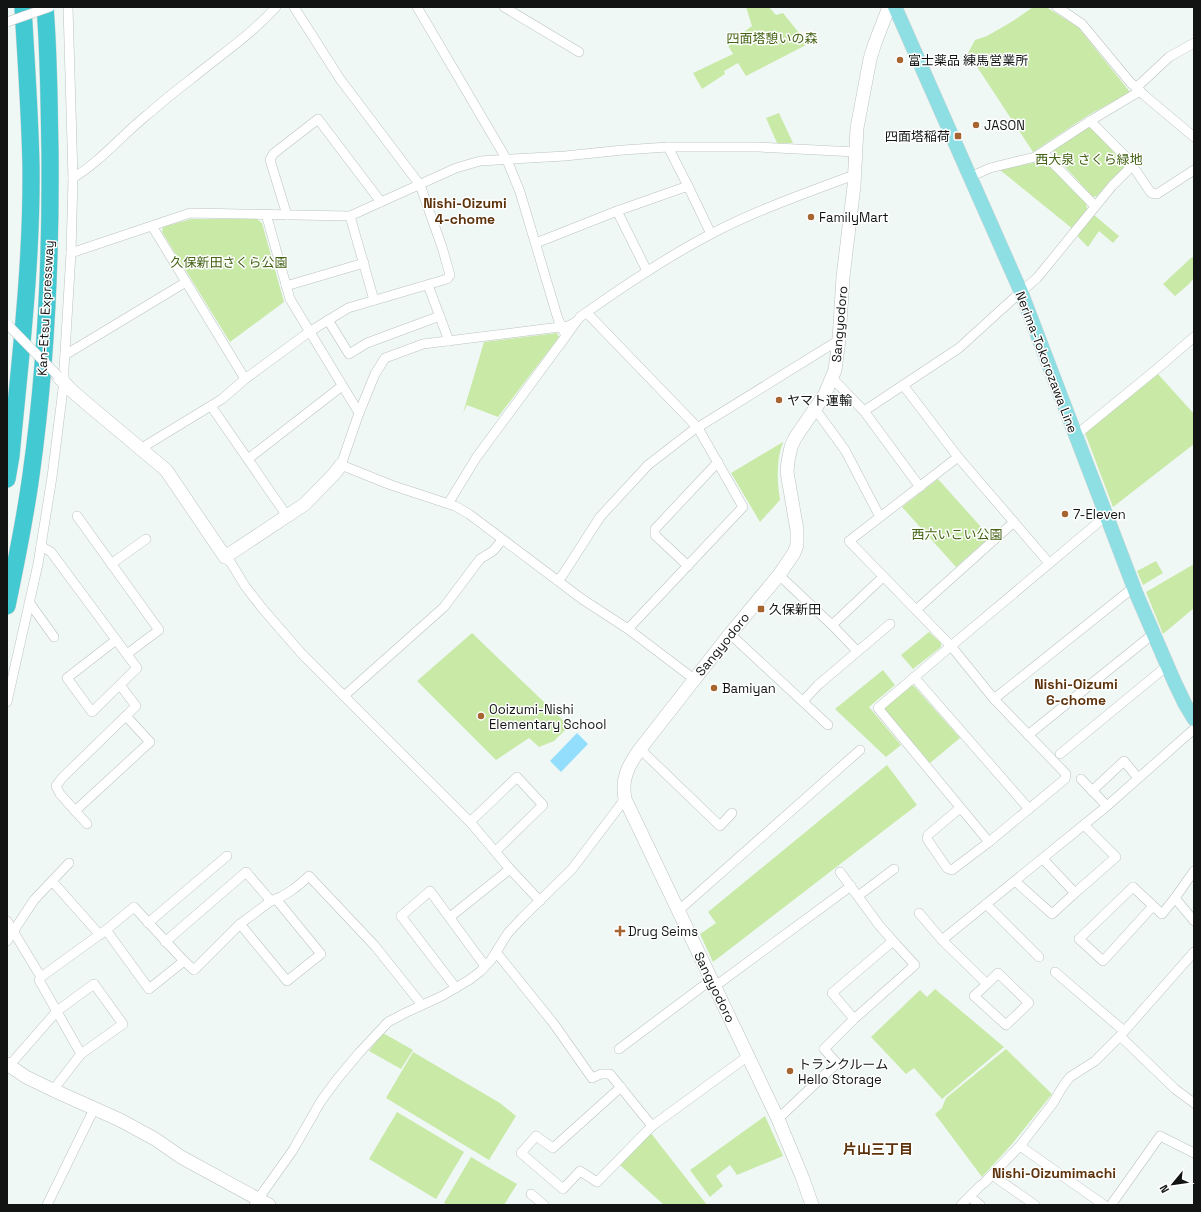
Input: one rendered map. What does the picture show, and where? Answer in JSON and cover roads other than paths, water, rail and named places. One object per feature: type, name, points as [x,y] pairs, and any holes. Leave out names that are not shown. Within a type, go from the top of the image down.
[{"type":"highway","name":"Kan-Etsu Expressway","points":[[7,479],[11,456],[28,273],[31,167],[23,7]]},
{"type":"highway","name":"Kan-Etsu Expressway","points":[[7,606],[31,474],[42,373],[48,290],[50,132],[45,7]]},
{"type":"main road","name":"Nerima-Tokorozawa Line","points":[[895,7],[1021,292],[1106,516],[1153,634],[1185,704],[1194,719]]},
{"type":"street","points":[[7,22],[50,7]]},
{"type":"street","points":[[7,702],[41,546],[52,477],[61,378],[65,356],[71,252],[73,178],[68,7]]},
{"type":"street","points":[[73,178],[86,170],[143,118],[190,79],[239,43],[276,7]]},
{"type":"street","points":[[140,449],[222,399],[245,379],[309,332],[348,308],[447,279],[450,275],[442,247],[420,185],[340,79],[294,7]]},
{"type":"street","points":[[417,7],[507,160],[520,192],[561,327],[566,336]]},
{"type":"street","points":[[504,7],[579,52]]},
{"type":"street","name":"Sangyodoro","points":[[812,1205],[778,1119],[625,800],[623,789],[626,774],[632,761],[694,679],[779,575],[794,553],[797,530],[787,472],[788,461],[795,438],[825,394],[832,378],[837,359],[843,277],[858,128],[870,59],[889,7]]},
{"type":"street","points":[[1057,7],[1082,24],[1138,90],[1194,137]]},
{"type":"street","points":[[970,177],[990,168],[1035,157],[1138,90],[1169,57],[1194,43]]},
{"type":"street","points":[[287,215],[270,160],[273,154],[318,119],[380,202]]},
{"type":"street","points":[[1090,121],[1132,166],[1151,193],[1157,194],[1194,170]]},
{"type":"street","points":[[71,252],[190,213],[350,216],[456,168],[480,161],[668,147],[758,147],[856,152]]},
{"type":"street","points":[[668,147],[711,234]]},
{"type":"street","points":[[1043,152],[1095,206]]},
{"type":"street","points":[[864,411],[959,348],[1037,278],[1095,206],[1132,166]]},
{"type":"street","points":[[225,557],[305,504],[335,473],[341,465],[375,374],[384,359],[423,344],[568,326],[576,322],[647,271],[679,251],[711,234],[746,217],[854,175]]},
{"type":"street","points":[[536,243],[617,210],[688,186]]},
{"type":"street","points":[[617,210],[647,271]]},
{"type":"street","points":[[266,214],[290,299],[359,414]]},
{"type":"street","points":[[350,216],[374,300]]},
{"type":"street","points":[[152,226],[245,379]]},
{"type":"street","points":[[286,286],[364,263]]},
{"type":"street","points":[[65,356],[186,282]]},
{"type":"street","points":[[428,285],[449,341]]},
{"type":"street","points":[[587,313],[698,428],[743,507],[628,629]]},
{"type":"street","points":[[328,320],[349,354],[367,343],[440,316]]},
{"type":"street","points":[[448,504],[476,458],[576,322]]},
{"type":"street","points":[[7,324],[70,389],[166,470],[225,557],[231,563],[245,586],[262,608],[302,654],[470,822],[510,869],[540,901]]},
{"type":"street","points":[[1076,435],[1194,337]]},
{"type":"street","points":[[557,580],[562,576],[600,517],[648,465],[692,431],[839,340]]},
{"type":"street","points":[[832,378],[864,411],[920,486]]},
{"type":"street","points":[[903,385],[958,457],[1049,564]]},
{"type":"street","points":[[248,459],[342,386]]},
{"type":"street","points":[[211,406],[287,516]]},
{"type":"street","points":[[814,410],[845,450],[880,517]]},
{"type":"street","points":[[958,457],[849,541],[950,646],[994,698],[1066,774],[1065,779],[989,842],[952,870],[947,868],[926,838],[960,808]]},
{"type":"street","points":[[688,566],[655,535],[655,529],[718,462]]},
{"type":"street","points":[[341,465],[455,506],[469,514],[582,599],[628,629],[694,679]]},
{"type":"street","points":[[77,516],[159,630],[127,654]]},
{"type":"street","points":[[989,842],[878,708],[1106,516]]},
{"type":"street","points":[[916,610],[1014,522]]},
{"type":"street","points":[[111,564],[146,539]]},
{"type":"street","points":[[344,696],[444,607],[480,559],[493,551],[502,540]]},
{"type":"street","points":[[41,546],[52,552],[137,668],[92,712],[67,678],[116,640]]},
{"type":"street","points":[[779,575],[832,625],[857,652]]},
{"type":"street","points":[[832,625],[883,577]]},
{"type":"street","points":[[994,698],[1134,587]]},
{"type":"street","points":[[29,602],[54,637]]},
{"type":"street","points":[[803,701],[818,685],[890,624]]},
{"type":"street","points":[[730,634],[828,725]]},
{"type":"street","points":[[1028,735],[1153,634]]},
{"type":"street","points":[[1060,754],[1167,666]]},
{"type":"street","points":[[914,678],[1029,809]]},
{"type":"street","points":[[87,824],[60,794],[56,786],[62,778],[136,706],[120,685]]},
{"type":"street","points":[[76,812],[150,742],[126,716]]},
{"type":"street","points":[[942,940],[1107,806],[1194,729]]},
{"type":"street","points":[[640,750],[720,826],[732,813]]},
{"type":"street","points":[[678,911],[860,750]]},
{"type":"street","points":[[1092,791],[1124,761],[1138,778]]},
{"type":"street","points":[[470,822],[517,776],[544,805],[496,851]]},
{"type":"street","points":[[1081,779],[1107,806]]},
{"type":"street","points":[[53,1090],[81,1054],[123,1024],[94,984],[57,1011],[8,1065],[26,1077],[53,1090],[94,1109],[120,1120],[155,1139],[181,1157],[261,1203],[294,1150],[321,1101],[359,1053],[388,1022],[456,988],[469,980],[486,966],[508,933],[572,869],[625,800]]},
{"type":"street","points":[[1015,881],[1052,914],[1116,857],[1084,825]]},
{"type":"street","points":[[148,923],[227,856]]},
{"type":"street","points":[[1043,859],[1075,893]]},
{"type":"street","points":[[7,941],[34,900],[69,863]]},
{"type":"street","points":[[450,917],[510,869]]},
{"type":"street","points":[[858,896],[894,869]]},
{"type":"street","points":[[1153,906],[1103,961],[1079,939],[1133,887],[1162,914],[1194,871]]},
{"type":"street","points":[[165,942],[246,872],[321,954],[287,981],[240,924]]},
{"type":"street","points":[[778,1119],[837,1063],[824,1049],[854,1019],[915,965],[880,925],[840,872]]},
{"type":"street","points":[[41,977],[103,932],[134,907],[165,942],[194,970],[240,924],[273,900],[295,889],[309,876],[376,946],[422,1005]]},
{"type":"street","points":[[52,881],[103,932],[149,989],[184,961]]},
{"type":"street","points":[[619,1049],[851,886]]},
{"type":"street","points":[[456,988],[401,916],[430,891],[486,966]]},
{"type":"street","points":[[1175,898],[1194,921]]},
{"type":"street","points":[[986,904],[1039,957]]},
{"type":"street","points":[[919,913],[942,940],[987,984]]},
{"type":"street","points":[[7,921],[41,977],[39,980],[81,1054]]},
{"type":"street","points":[[854,1019],[832,993],[893,941]]},
{"type":"street","points":[[496,952],[554,1024],[592,1078],[601,1074],[610,1074],[652,1126]]},
{"type":"street","points":[[961,1205],[1020,1146],[1053,1103],[1070,1077],[1095,1061],[1122,1034],[1194,952]]},
{"type":"street","points":[[1056,972],[1122,1034],[1175,1089],[1194,1103]]},
{"type":"street","points":[[998,974],[1029,1003],[1006,1025],[974,996],[987,984],[998,974]]},
{"type":"street","points":[[621,1088],[553,1148],[536,1136],[520,1153],[563,1189],[580,1171],[597,1182],[652,1126],[748,1056]]},
{"type":"street","points":[[47,1205],[94,1109]]},
{"type":"street","points":[[1111,1205],[1160,1136],[1194,1153]]},
{"type":"street","points":[[1020,1146],[1104,1205]]},
{"type":"street","points":[[992,1175],[1035,1205]]},
{"type":"street","points":[[531,1194],[544,1205]]},
{"type":"street","points":[[970,1197],[980,1205]]},
{"type":"water","points":[[577,733],[588,744],[561,772],[550,761]]},
{"type":"place","name":"富士薬品 練馬営業所","points":[[900,60]]},
{"type":"place","name":"JASON","points":[[976,125]]},
{"type":"place","name":"四面塔稲荷","points":[[958,136]]},
{"type":"place","name":"FamilyMart","points":[[811,217]]},
{"type":"place","name":"ヤマト運輸","points":[[779,400]]},
{"type":"place","name":"7-Eleven","points":[[1065,514]]},
{"type":"place","name":"久保新田","points":[[761,609]]},
{"type":"place","name":"Bamiyan","points":[[714,688]]},
{"type":"place","name":"Ooizumi-Nishi Elementary School","points":[[481,716]]},
{"type":"place","name":"Drug Seims","points":[[620,931]]},
{"type":"place","name":"トランクルーム Hello Storage","points":[[790,1071]]},
{"type":"district","name":"Nishi-Oizumi 4-chome","points":[[465,212]]},
{"type":"district","name":"Nishi-Oizumi 6-chome","points":[[1076,692]]},
{"type":"district","name":"片山三丁目","points":[[878,1149]]},
{"type":"district","name":"Nishi-Oizumimachi","points":[[1054,1173]]},
{"type":"park label","name":"四面塔憩いの森","points":[[772,38]]},
{"type":"park label","name":"西大泉 さくら緑地","points":[[1089,159]]},
{"type":"park label","name":"久保新田さくら公園","points":[[229,262]]},
{"type":"park label","name":"西六いこい公園","points":[[957,534]]}]
